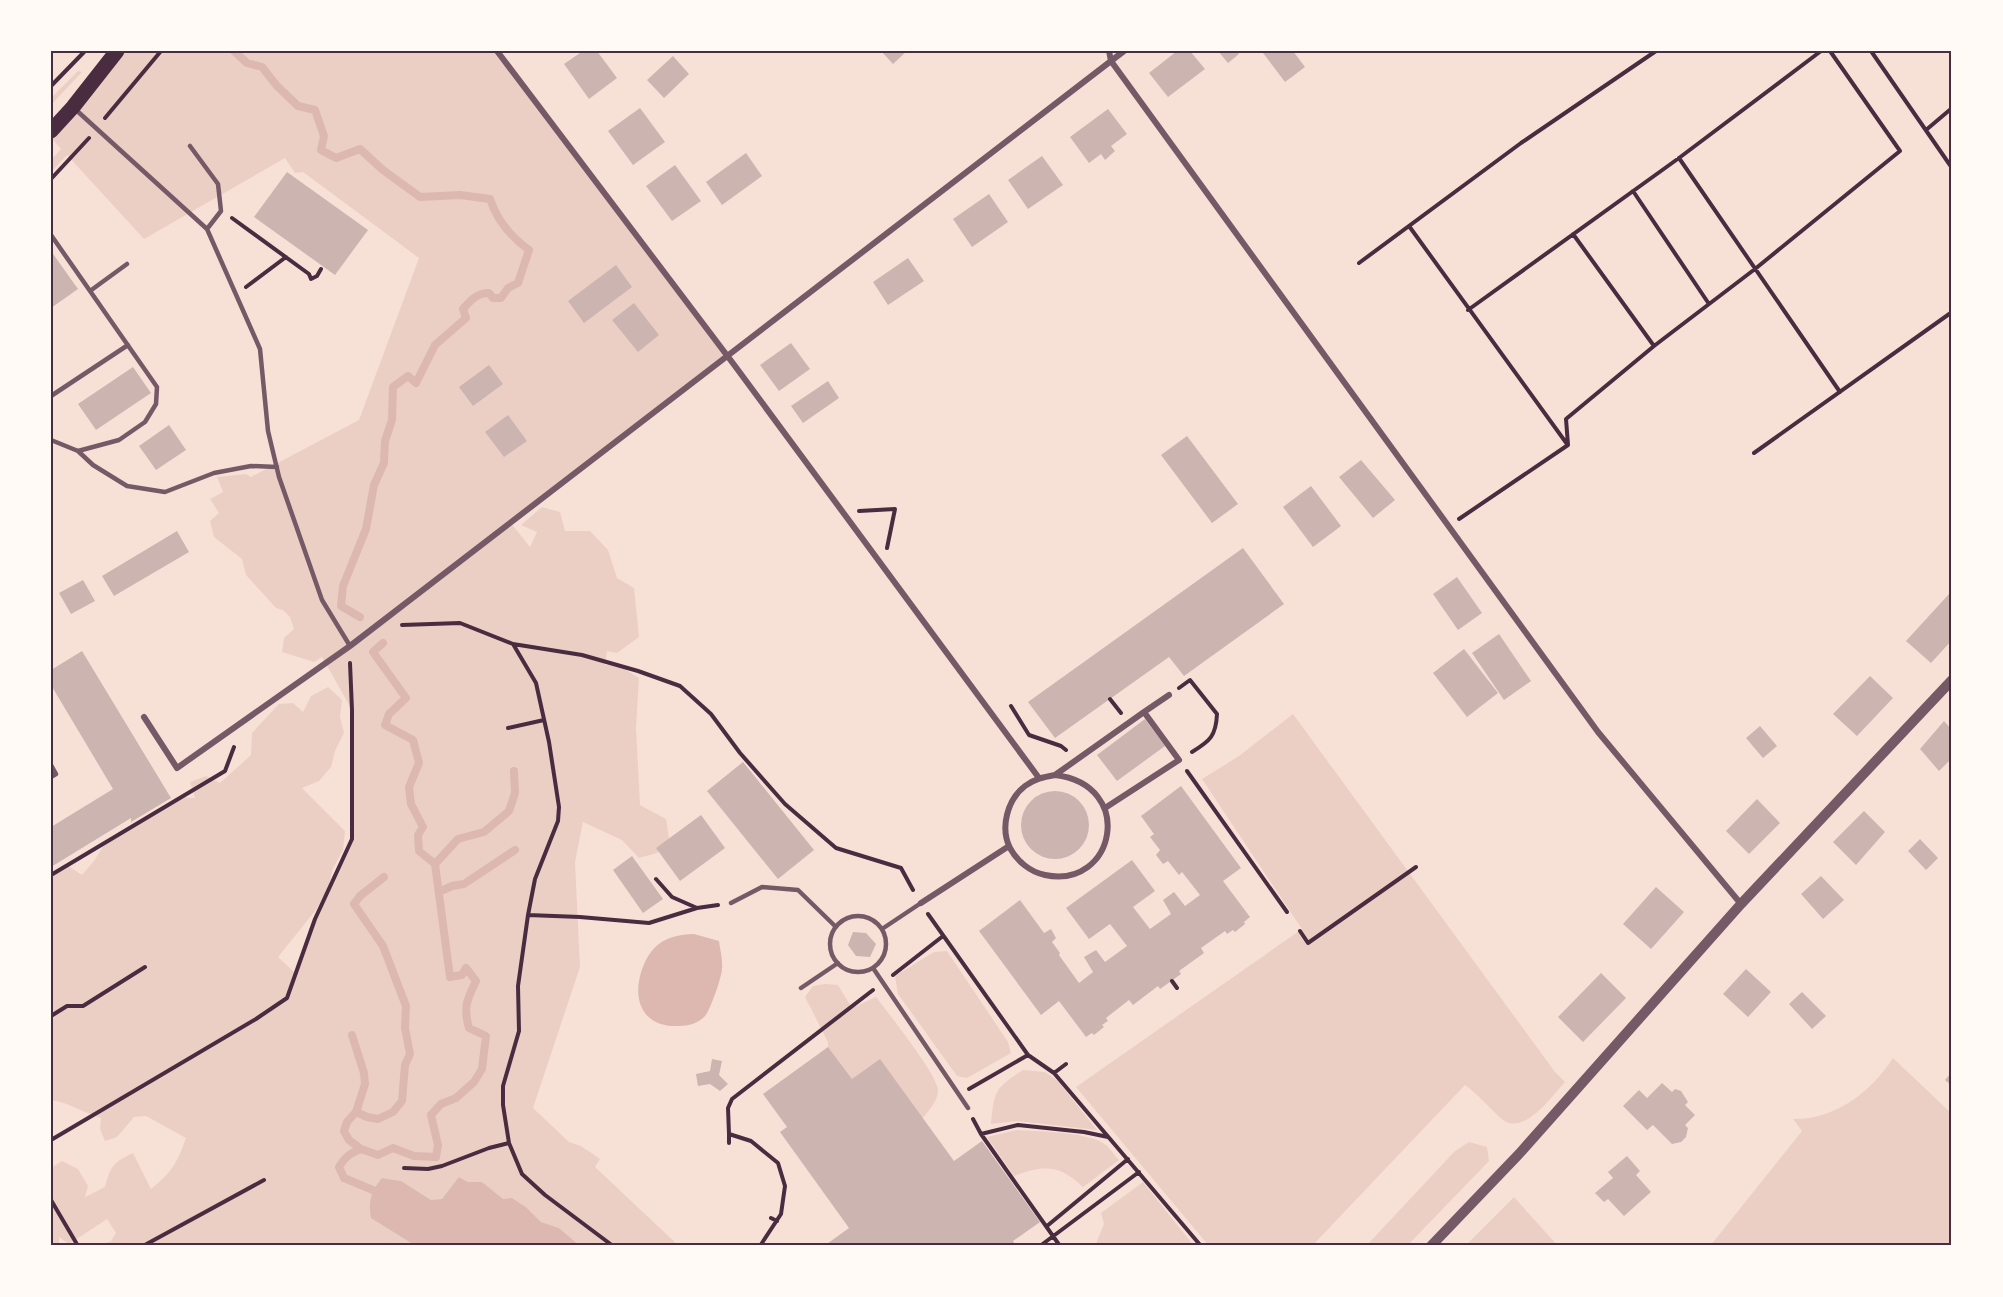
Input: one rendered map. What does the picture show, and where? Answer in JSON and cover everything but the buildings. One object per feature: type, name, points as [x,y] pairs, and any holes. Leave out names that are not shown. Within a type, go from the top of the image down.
[{"type":"main road","points":[[51,131],[117,51]]},
{"type":"street","points":[[496,51],[727,355],[1039,778]]},
{"type":"street","points":[[1109,51],[1111,61],[1598,732],[1741,904]]},
{"type":"street","points":[[144,717],[177,768],[350,646],[1124,51]]},
{"type":"street","points":[[1431,1246],[1519,1154],[1741,904],[1952,680]]},
{"type":"street","points":[[1055,775],[1169,695]]},
{"type":"street","points":[[1105,808],[1179,760],[1144,712]]},
{"type":"street","points":[[1055,775],[1071,777],[1085,783],[1097,794],[1105,808],[1108,824],[1106,840],[1100,854],[1088,867],[1072,875],[1055,877],[1038,874],[1023,865],[1005,837],[1006,817],[1012,800],[1024,787],[1039,778],[1055,775]]},
{"type":"street","points":[[921,903],[1009,846]]},
{"type":"lane","points":[[73,107],[207,229],[261,349],[268,431],[277,467],[321,600],[350,646]]},
{"type":"lane","points":[[189,146],[218,184],[221,211],[207,229]]},
{"type":"lane","points":[[51,235],[157,387],[156,404],[145,422],[119,440],[78,451]]},
{"type":"lane","points":[[90,291],[127,264]]},
{"type":"lane","points":[[51,396],[128,345]]},
{"type":"lane","points":[[51,440],[78,451],[93,465],[127,486],[165,492],[214,473],[251,466],[277,467]]},
{"type":"lane","points":[[51,765],[56,774],[51,777]]},
{"type":"lane","points":[[731,903],[762,887],[798,890],[836,927]]},
{"type":"lane","points":[[882,929],[921,903]]},
{"type":"lane","points":[[859,916],[876,922],[882,929],[885,937],[884,955],[873,968],[864,972],[854,972],[845,969],[832,955],[831,936],[836,927],[850,917],[859,916]]},
{"type":"lane","points":[[801,988],[838,963]]},
{"type":"lane","points":[[873,968],[968,1108]]},
{"type":"path","points":[[51,86],[85,51]]},
{"type":"path","points":[[102,121],[162,51]]},
{"type":"path","points":[[1359,263],[1521,143],[1656,51]]},
{"type":"path","points":[[1468,310],[1821,51]]},
{"type":"path","points":[[1568,445],[1566,419],[1654,346],[1755,269],[1900,151],[1830,51]]},
{"type":"path","points":[[1871,51],[1952,168]]},
{"type":"path","points":[[1926,130],[1952,108]]},
{"type":"path","points":[[51,179],[87,141]]},
{"type":"path","points":[[1678,158],[1840,392]]},
{"type":"path","points":[[1633,190],[1709,304]]},
{"type":"path","points":[[221,211],[309,274],[311,279],[317,276],[321,269]]},
{"type":"path","points":[[1409,226],[1568,445]]},
{"type":"path","points":[[1573,234],[1654,346]]},
{"type":"path","points":[[236,294],[286,257]]},
{"type":"path","points":[[1754,453],[1952,312]]},
{"type":"path","points":[[1448,526],[1568,445]]},
{"type":"path","points":[[843,512],[895,509],[883,566]]},
{"type":"path","points":[[374,626],[460,623],[513,644],[582,655],[680,686],[711,714],[740,753],[785,804],[836,848],[901,868],[943,936],[1028,1055],[1054,1073],[1201,1246]]},
{"type":"path","points":[[513,644],[536,683],[559,807],[558,821],[535,879],[518,986],[519,1031],[502,1086],[509,1143],[522,1174],[544,1195],[613,1246]]},
{"type":"path","points":[[51,1140],[256,1019],[287,998],[315,918],[352,839],[350,646]]},
{"type":"path","points":[[1169,695],[1190,680],[1217,714],[1216,730],[1207,742],[1179,760],[1287,912]]},
{"type":"path","points":[[1011,706],[1029,735],[1061,746],[1077,759]]},
{"type":"path","points":[[508,728],[544,720]]},
{"type":"path","points":[[51,875],[225,771],[243,721]]},
{"type":"path","points":[[1300,931],[1308,943],[1416,867]]},
{"type":"path","points":[[656,879],[672,897],[697,909]]},
{"type":"path","points":[[528,915],[649,923],[697,909],[731,903]]},
{"type":"path","points":[[729,1143],[728,1108],[732,1099],[943,936]]},
{"type":"path","points":[[51,1016],[68,1006],[83,1006],[145,967]]},
{"type":"path","points":[[1172,981],[1177,988]]},
{"type":"path","points":[[959,1095],[1028,1055]]},
{"type":"path","points":[[1054,1073],[1066,1064]]},
{"type":"path","points":[[1060,1246],[981,1134],[1018,1125],[1109,1137]]},
{"type":"path","points":[[729,1134],[751,1141],[778,1163],[785,1186],[781,1214],[760,1246]]},
{"type":"path","points":[[404,1168],[428,1169],[442,1166],[509,1143]]},
{"type":"path","points":[[1047,1226],[1128,1159]]},
{"type":"path","points":[[1040,1246],[1139,1172]]},
{"type":"path","points":[[143,1246],[264,1180]]},
{"type":"path","points":[[51,1200],[78,1246]]},
{"type":"path","points":[[771,1218],[777,1221]]},
{"type":"shaded area","points":[[117,51],[497,51],[727,355],[510,522],[530,547],[537,532],[521,525],[542,507],[560,512],[565,531],[590,531],[608,550],[617,578],[634,588],[639,637],[617,653],[607,651],[605,665],[618,665],[639,678],[636,728],[640,805],[666,819],[670,845],[657,853],[639,858],[622,840],[583,822],[575,862],[580,967],[533,1108],[569,1142],[581,1146],[600,1159],[595,1167],[679,1246],[580,1246],[559,1228],[541,1222],[527,1208],[505,1203],[482,1182],[468,1182],[459,1177],[454,1203],[431,1200],[400,1181],[382,1178],[398,1233],[416,1246],[97,1246],[111,1241],[116,1233],[107,1219],[69,1244],[59,1237],[59,1246],[51,1246],[51,1168],[62,1161],[78,1169],[88,1186],[85,1197],[105,1187],[114,1166],[121,1159],[133,1153],[151,1189],[173,1166],[186,1138],[146,1116],[134,1117],[117,1137],[105,1141],[100,1129],[101,1118],[51,1100],[51,872],[65,864],[82,875],[105,843],[180,797],[195,798],[190,782],[206,776],[220,783],[251,755],[252,733],[279,704],[293,703],[303,712],[311,696],[328,687],[342,700],[340,717],[344,733],[335,751],[331,767],[319,781],[302,788],[345,831],[343,850],[333,868],[328,889],[315,911],[278,957],[295,973],[315,919],[352,839],[352,710],[322,657],[314,662],[282,652],[284,638],[294,629],[290,617],[283,610],[276,608],[246,575],[242,559],[214,537],[210,521],[219,513],[210,499],[223,492],[217,477],[246,474],[251,477],[359,420],[419,258],[303,172],[295,173],[285,158],[144,239],[67,155],[51,172],[51,160],[61,149],[51,138]]},
{"type":"shaded area","points":[[78,71],[82,72],[51,105],[51,98]]},
{"type":"shaded area","points":[[1293,714],[1555,1072],[1565,1082],[1528,1119],[1511,1124],[1503,1120],[1465,1085],[1312,1246],[1209,1246],[1076,1087],[1302,929],[1202,779],[1239,756]]},
{"type":"shaded area","points":[[694,934],[719,941],[722,962],[715,993],[707,1013],[697,1022],[690,1025],[665,1025],[647,1015],[641,1007],[638,986],[641,974],[649,955],[659,944],[671,937]]},
{"type":"shaded area","points":[[947,951],[1008,1042],[1011,1053],[967,1078],[957,1076],[898,994],[895,976],[934,952]]},
{"type":"shaded area","points":[[838,985],[852,1008],[876,997],[911,1044],[930,1071],[938,1090],[935,1102],[923,1118],[852,1079],[828,1047],[828,1042],[805,997],[813,986]]},
{"type":"shaded area","points":[[1893,1058],[1952,1114],[1952,1246],[1710,1246],[1802,1131],[1793,1119],[1823,1115],[1850,1102],[1874,1082]]},
{"type":"shaded area","points":[[1023,1070],[1045,1072],[1057,1080],[1097,1130],[1017,1121],[991,1124],[993,1104],[998,1091],[1001,1086]]},
{"type":"shaded area","points":[[1016,1130],[1085,1136],[1105,1144],[1119,1160],[1083,1187],[1066,1174],[1050,1169],[1034,1170],[1014,1176],[987,1137]]},
{"type":"shaded area","points":[[1469,1142],[1487,1147],[1489,1161],[1407,1246],[1366,1246],[1455,1151]]},
{"type":"shaded area","points":[[459,1177],[468,1182],[482,1182],[503,1199],[512,1198],[527,1208],[541,1222],[559,1228],[580,1246],[416,1246],[371,1218],[371,1196],[382,1178],[401,1181],[431,1200],[442,1199]]},
{"type":"shaded area","points":[[1143,1182],[1194,1246],[1095,1246],[1104,1224],[1101,1213]]},
{"type":"shaded area","points":[[1514,1197],[1558,1246],[1465,1246]]},
{"type":"waterway","points":[[234,51],[247,63],[262,67],[277,86],[298,106],[315,110],[324,136],[321,150],[336,158],[360,149],[383,170],[420,197],[460,195],[490,199],[505,228],[529,250],[518,283],[508,288],[501,298],[493,298],[489,293],[481,294],[472,300],[463,309],[466,318],[435,345],[416,383],[408,376],[393,387],[392,420],[385,441],[384,463],[374,485],[366,529],[343,586],[341,606],[360,617]]},
{"type":"waterway","points":[[380,1193],[344,1178],[339,1167],[341,1164],[348,1156],[361,1149],[378,1155],[393,1148],[414,1156],[436,1157],[438,1145],[431,1115],[441,1104],[456,1098],[474,1082],[482,1069],[486,1036],[469,1028],[467,1021],[467,1004],[476,981],[466,968],[462,975],[450,977],[435,864],[419,851],[418,835],[423,827],[411,804],[409,787],[419,763],[413,740],[385,725],[389,714],[406,698],[373,652],[383,643]]},
{"type":"waterway","points":[[435,864],[458,839],[484,832],[509,811],[515,793],[514,771]]},
{"type":"waterway","points":[[439,892],[464,884],[515,850]]},
{"type":"waterway","points":[[361,1149],[349,1140],[344,1131],[347,1122],[356,1112],[378,1119],[393,1112],[402,1101],[405,1065],[410,1054],[405,1028],[406,1006],[383,946],[354,904],[360,896],[384,877]]},
{"type":"waterway","points":[[352,1035],[364,1073],[365,1084],[356,1112]]}]
